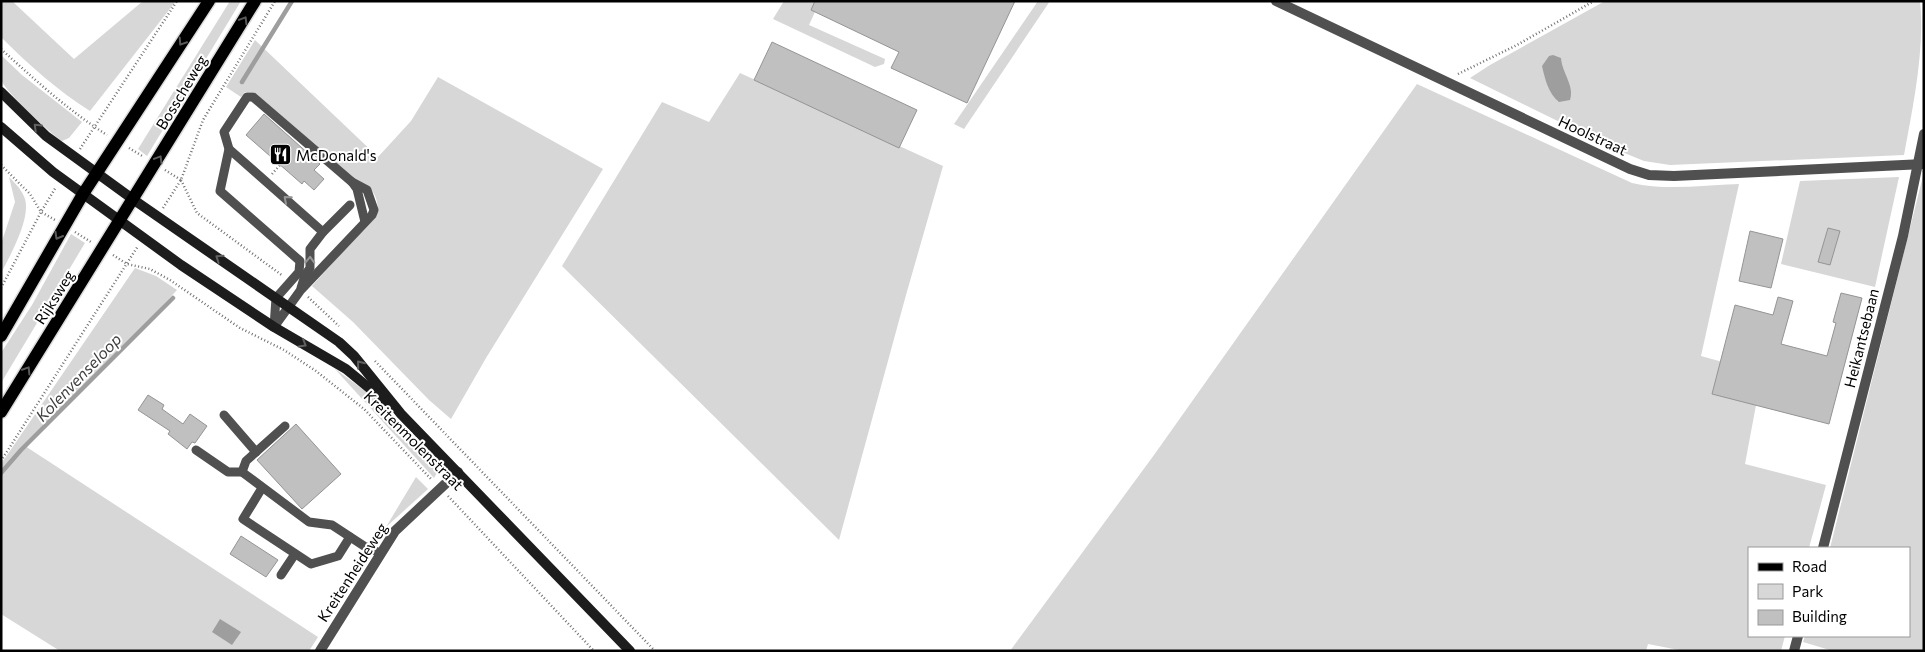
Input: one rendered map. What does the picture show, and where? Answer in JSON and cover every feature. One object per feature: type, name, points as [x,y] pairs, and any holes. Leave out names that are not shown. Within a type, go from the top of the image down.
[{"type":"main road","name":"Bosscheweg","points":[[97,172],[209,1]]},
{"type":"main road","name":"Bosscheweg","points":[[134,200],[256,1]]},
{"type":"main road","name":"Rijksweg","points":[[1,336],[97,172]]},
{"type":"main road","name":"Rijksweg","points":[[1,412],[134,200]]},
{"type":"street","name":"Hoolstraat","points":[[1276,1],[1630,169],[1649,175],[1674,176],[1921,165]]},
{"type":"street","name":"Kreitenmolenstraat","points":[[1,92],[46,136],[134,200],[339,342],[354,356],[401,414],[630,651]]},
{"type":"street","name":"Kreitenmolenstraat","points":[[1,127],[53,172],[188,270],[274,327],[346,369],[401,414]]},
{"type":"street","name":"Heikantsebaan","points":[[1823,547],[1921,165],[1924,134]]},
{"type":"street","name":"Kreitenheideweg","points":[[320,651],[395,530],[458,472]]},
{"type":"street","points":[[1794,651],[1798,637]]},
{"type":"lane","points":[[247,97],[253,97],[352,182],[365,188],[369,193],[374,212],[300,291],[274,327],[276,298],[299,272],[300,261],[220,191],[229,149],[224,132],[247,97]]},
{"type":"lane","points":[[229,149],[324,232]]},
{"type":"lane","points":[[300,291],[305,275],[310,268],[310,249],[350,205]]},
{"type":"lane","points":[[224,415],[256,452]]},
{"type":"lane","points":[[242,472],[246,461],[285,426]]},
{"type":"lane","points":[[196,450],[228,472],[242,472],[309,522],[332,525],[380,554]]},
{"type":"lane","points":[[262,488],[243,520],[311,564],[338,556],[350,537]]},
{"type":"lane","points":[[281,575],[295,554]]},
{"type":"path","points":[[94,126],[177,1]]},
{"type":"path","points":[[1,49],[25,71],[94,126],[181,180],[203,120],[275,1]]},
{"type":"path","points":[[1450,84],[1455,76],[1517,45],[1594,1]]},
{"type":"path","points":[[1,165],[30,194],[41,212],[1,288]]},
{"type":"path","name":"Kreitenmolenstraat","points":[[41,212],[127,264],[150,269],[240,328],[284,350],[316,371],[364,409],[594,651]]},
{"type":"path","points":[[1,461],[127,264]]},
{"type":"path","name":"Kreitenmolenstraat","points":[[390,376],[655,651]]},
{"type":"green space","points":[[1,1],[12,1],[74,59],[143,1],[176,1],[90,111],[44,77],[1,37]]},
{"type":"green space","points":[[230,1],[241,1],[147,156],[138,149]]},
{"type":"green space","points":[[784,1],[820,1],[809,25],[885,59],[884,64],[875,67],[773,19]]},
{"type":"green space","points":[[1038,1],[1050,1],[964,129],[954,124]]},
{"type":"green space","points":[[1605,1],[1920,1],[1920,58],[1904,155],[1670,165],[1644,161],[1617,150],[1470,78]]},
{"type":"green space","points":[[255,40],[378,157],[411,121],[438,77],[603,169],[486,358],[451,419],[429,400],[353,322],[312,286],[377,213],[376,198],[368,186],[359,182],[254,92],[245,92],[241,97],[226,87]]},
{"type":"green space","points":[[1,55],[22,75],[82,122],[69,138],[62,141],[56,137],[28,112],[4,85],[1,79]]},
{"type":"green space","points":[[740,73],[943,166],[839,540],[562,266],[662,102],[709,122]]},
{"type":"green space","points":[[1417,84],[1632,183],[1658,187],[1739,184],[1701,356],[1762,373],[1745,464],[1826,485],[1809,547],[1748,547],[1748,637],[1785,637],[1781,651],[1684,651],[1648,644],[1646,651],[1010,651],[1154,455]]},
{"type":"green space","points":[[1923,176],[1924,651],[1833,651],[1803,642],[1805,637],[1910,637],[1910,547],[1830,547]]},
{"type":"green space","points":[[9,177],[22,193],[26,207],[19,237],[1,273],[1,244],[15,202]]},
{"type":"green space","points":[[1899,177],[1875,287],[1781,264],[1800,181]]},
{"type":"green space","points":[[71,234],[85,243],[1,383],[1,353],[32,305]]},
{"type":"green space","points":[[135,268],[156,276],[177,290],[109,363],[25,446],[318,637],[309,651],[60,651],[1,614],[1,464]]},
{"type":"green space","points":[[334,368],[373,397],[437,464],[439,469],[434,478]]},
{"type":"green space","points":[[416,477],[428,489],[386,527]]},
{"type":"shaded area","points":[[1553,55],[1561,58],[1570,85],[1570,100],[1559,102],[1552,94],[1544,76],[1542,66],[1549,56]]},
{"type":"shaded area","points":[[220,619],[241,632],[232,645],[212,632]]},
{"type":"building","points":[[815,1],[1015,1],[967,103],[891,68],[899,52],[811,10]]},
{"type":"building","points":[[772,42],[917,110],[899,148],[754,80]]},
{"type":"building","points":[[264,114],[320,164],[314,170],[324,179],[314,190],[304,181],[302,184],[246,135]]},
{"type":"building","points":[[1828,228],[1840,231],[1830,265],[1818,262]]},
{"type":"building","points":[[1750,231],[1783,239],[1771,288],[1739,281]]},
{"type":"building","points":[[1841,293],[1862,298],[1829,424],[1712,394],[1735,305],[1773,315],[1778,297],[1793,301],[1781,344],[1827,356],[1836,323],[1833,322]]},
{"type":"building","points":[[148,395],[164,405],[162,409],[183,424],[190,414],[207,426],[195,443],[192,442],[187,449],[168,434],[170,431],[138,410]]},
{"type":"building","points":[[296,424],[341,474],[302,509],[257,460]]},
{"type":"building","points":[[241,536],[278,560],[266,577],[230,554]]},
{"type":"waterway","name":"Kolenvenseloop","points":[[242,82],[292,1]]},
{"type":"waterway","name":"Kolenvenseloop","points":[[1,473],[21,450],[173,298]]},
{"type":"place","name":"McDonald's","points":[[280,155]]}]
